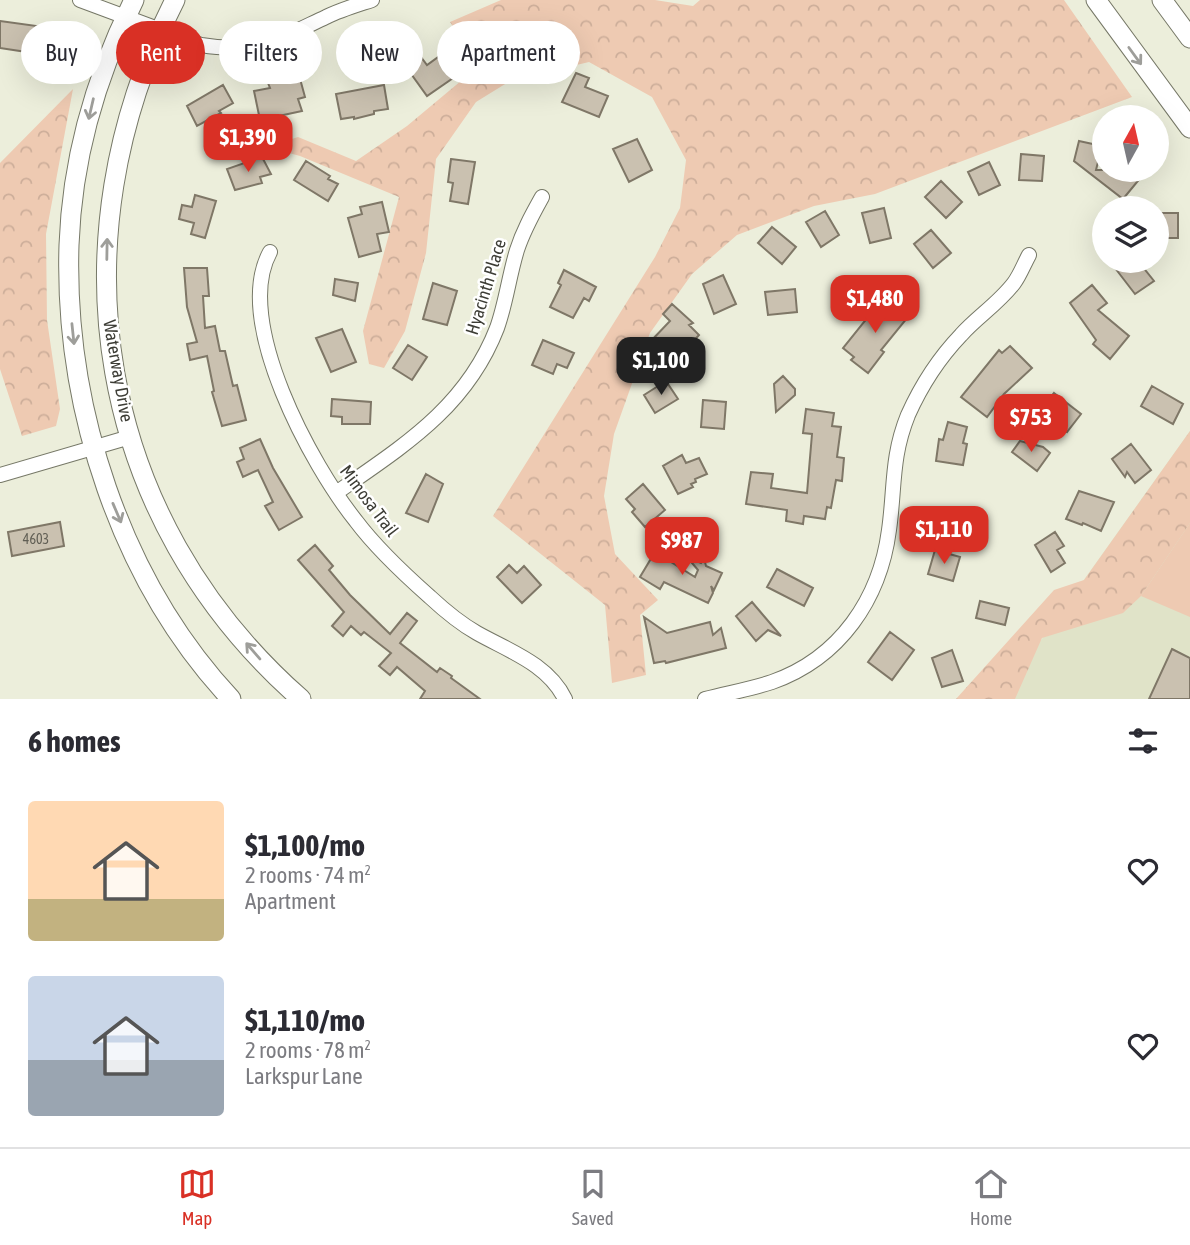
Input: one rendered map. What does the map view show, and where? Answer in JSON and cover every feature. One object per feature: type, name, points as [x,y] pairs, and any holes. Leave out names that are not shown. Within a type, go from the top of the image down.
[{"type":"main road","points":[[134,0],[94,95],[81,152],[69,243],[73,340],[83,404],[94,448],[110,497],[134,553],[185,642],[231,699]]},
{"type":"main road","name":"Waterway Drive","points":[[165,21],[175,0]]},
{"type":"main road","points":[[1096,0],[1190,128]]},
{"type":"main road","points":[[1162,0],[1190,38]]},
{"type":"main road","name":"Waterway Drive","points":[[139,84],[120,145],[111,193],[107,241],[106,290],[111,348],[130,438],[152,498],[195,577],[224,618],[257,656],[301,699]]},
{"type":"street","points":[[80,0],[133,21]]},
{"type":"street","points":[[205,46],[244,48],[268,44],[327,16],[372,0]]},
{"type":"street","name":"Hyacinth Place","points":[[336,493],[414,439],[440,416],[463,389],[479,366],[497,328],[517,251],[542,197]]},
{"type":"street","name":"Mimosa Trail","points":[[270,252],[261,273],[259,292],[263,326],[272,364],[285,401],[336,493],[355,521],[431,598],[474,632],[537,666],[550,678],[565,699]]},
{"type":"street","points":[[705,699],[792,674],[820,657],[851,626],[872,592],[884,560],[893,472],[908,415],[950,347],[1014,283],[1028,255]]},
{"type":"street","points":[[0,475],[130,438]]},
{"type":"shaded area","points":[[1190,431],[1190,699],[1001,699],[1004,692]]},
{"type":"green space","points":[[501,0],[655,0],[693,6],[700,0],[1064,0],[1132,97],[1111,105],[1092,105],[1092,112],[875,194],[814,206],[737,235],[692,274],[650,333],[614,434],[604,496],[615,554],[658,600],[640,615],[646,675],[612,683],[605,605],[493,516],[655,257],[680,208],[686,160],[652,97],[589,62],[580,64],[580,21],[452,21]]},
{"type":"green space","points":[[457,84],[505,84],[476,102],[436,159],[426,253],[405,331],[384,368],[369,364],[363,331],[399,197],[300,156],[267,147],[298,137],[356,161],[407,126]]},
{"type":"green space","points":[[73,89],[46,234],[47,320],[60,409],[56,426],[22,436],[0,369],[0,163]]},
{"type":"green space","points":[[1190,431],[1190,523],[1141,596],[1123,613],[1042,638],[1015,699],[956,699],[1054,590],[1084,580]]},
{"type":"green space","points":[[1190,523],[1190,617],[1141,596]]},
{"type":"building","points":[[0,21],[21,24],[21,51],[0,48]]},
{"type":"building","points":[[437,58],[437,84],[444,84],[427,96],[418,84],[423,84],[423,60],[427,65]]},
{"type":"building","points":[[580,75],[589,78],[585,87],[608,96],[599,117],[562,102],[571,84],[580,84]]},
{"type":"building","points":[[268,84],[301,84],[305,97],[298,99],[302,111],[260,120],[254,91],[270,88]]},
{"type":"building","points":[[223,85],[233,103],[197,126],[187,106]]},
{"type":"building","points":[[384,85],[388,109],[354,119],[341,119],[336,94]]},
{"type":"building","points":[[637,139],[652,170],[629,182],[613,149]]},
{"type":"building","points":[[1079,141],[1092,144],[1092,175],[1074,161]]},
{"type":"building","points":[[1021,154],[1044,156],[1042,181],[1019,180]]},
{"type":"building","points":[[262,157],[271,174],[260,177],[262,183],[235,190],[227,169]]},
{"type":"building","points":[[451,159],[475,162],[468,204],[450,201],[453,183],[448,182]]},
{"type":"building","points":[[306,161],[338,184],[328,201],[294,180]]},
{"type":"building","points":[[989,162],[1000,185],[979,195],[968,172]]},
{"type":"building","points":[[941,181],[962,202],[946,218],[925,197]]},
{"type":"building","points":[[1101,182],[1137,182],[1125,196],[1119,196]]},
{"type":"building","points":[[195,195],[216,201],[205,238],[191,234],[194,223],[179,219],[182,205],[192,207]]},
{"type":"building","points":[[382,202],[389,232],[377,234],[381,251],[359,257],[348,218],[362,214],[360,207]]},
{"type":"building","points":[[884,208],[891,238],[870,243],[862,213]]},
{"type":"building","points":[[825,211],[839,235],[821,247],[806,222]]},
{"type":"building","points":[[1169,213],[1178,213],[1178,238],[1169,238]]},
{"type":"building","points":[[772,227],[796,247],[782,264],[758,243]]},
{"type":"building","points":[[931,230],[951,253],[933,268],[914,244]]},
{"type":"building","points":[[184,268],[207,268],[209,296],[203,296],[205,328],[215,326],[220,351],[225,351],[233,386],[237,385],[246,420],[222,426],[212,392],[214,391],[207,356],[190,360],[187,344],[197,342],[187,307]]},
{"type":"building","points":[[564,270],[596,287],[589,301],[584,298],[573,318],[550,307],[561,285],[558,283]]},
{"type":"building","points":[[1119,273],[1148,273],[1154,281],[1135,294]]},
{"type":"building","points":[[723,275],[736,304],[714,314],[703,284]]},
{"type":"building","points":[[335,279],[358,283],[355,301],[333,295]]},
{"type":"building","points":[[433,283],[457,291],[447,325],[423,319]]},
{"type":"building","points":[[1092,285],[1107,303],[1098,310],[1129,336],[1110,359],[1093,344],[1096,340],[1070,303]]},
{"type":"building","points":[[795,289],[797,312],[768,315],[765,292]]},
{"type":"building","points":[[884,297],[887,303],[908,317],[881,350],[884,352],[868,373],[851,360],[854,357],[843,348]]},
{"type":"building","points":[[672,304],[693,323],[689,325],[699,335],[683,353],[675,346],[666,355],[650,342],[670,321],[663,314]]},
{"type":"building","points":[[342,329],[356,362],[331,372],[316,338]]},
{"type":"building","points":[[543,340],[574,353],[567,368],[557,364],[553,374],[532,365]]},
{"type":"building","points":[[408,345],[427,357],[412,380],[393,368]]},
{"type":"building","points":[[1010,346],[1032,368],[1004,394],[987,417],[961,397],[999,350],[1002,353]]},
{"type":"building","points":[[783,376],[795,389],[795,395],[776,412],[774,384]]},
{"type":"building","points":[[666,381],[678,399],[655,413],[644,395]]},
{"type":"building","points":[[1152,386],[1183,404],[1173,424],[1141,406]]},
{"type":"building","points":[[1054,393],[1081,414],[1067,432],[1040,411]]},
{"type":"building","points":[[332,399],[371,402],[370,424],[342,424],[342,417],[331,416]]},
{"type":"building","points":[[703,400],[726,402],[724,429],[701,427]]},
{"type":"building","points":[[806,409],[834,413],[832,426],[841,427],[837,457],[844,458],[842,481],[836,480],[831,508],[827,507],[825,519],[804,516],[803,524],[786,521],[787,510],[746,504],[751,472],[773,474],[771,488],[807,493],[812,434],[803,433]]},
{"type":"building","points":[[948,422],[967,427],[963,443],[967,444],[963,465],[936,461],[939,439],[943,440]]},
{"type":"building","points":[[260,439],[273,468],[302,517],[279,530],[265,506],[273,502],[258,470],[243,477],[237,462],[244,459],[240,448]]},
{"type":"building","points":[[1020,441],[1043,447],[1050,453],[1037,471],[1012,452]]},
{"type":"building","points":[[1131,444],[1151,470],[1135,483],[1127,472],[1125,477],[1112,459]]},
{"type":"building","points":[[682,455],[686,463],[699,458],[707,474],[695,479],[696,482],[691,484],[693,487],[678,494],[663,466]]},
{"type":"building","points":[[426,474],[443,484],[428,522],[406,513]]},
{"type":"building","points":[[643,484],[665,510],[645,527],[632,512],[635,509],[626,499]]},
{"type":"building","points":[[1079,491],[1114,502],[1101,531],[1066,519]]},
{"type":"building","points":[[60,522],[64,546],[12,556],[8,532]]},
{"type":"building","points":[[1055,532],[1064,546],[1057,550],[1065,563],[1051,572],[1035,545]]},
{"type":"building","points":[[315,545],[333,566],[329,570],[350,595],[390,634],[407,613],[417,621],[400,643],[437,672],[440,668],[452,676],[451,678],[480,699],[420,699],[425,691],[397,667],[390,675],[379,666],[391,653],[364,632],[361,635],[351,626],[343,636],[332,626],[344,612],[298,560]]},
{"type":"building","points":[[935,550],[960,557],[953,581],[928,574]]},
{"type":"building","points":[[655,552],[695,577],[698,570],[687,557],[701,563],[704,558],[706,566],[722,573],[714,590],[711,586],[713,593],[708,603],[664,582],[660,589],[640,577]]},
{"type":"building","points":[[509,565],[517,573],[524,566],[541,585],[522,603],[497,577]]},
{"type":"building","points":[[777,569],[813,588],[804,606],[767,587]]},
{"type":"building","points":[[980,601],[1009,608],[1005,625],[976,618]]},
{"type":"building","points":[[752,602],[781,636],[768,630],[756,641],[736,616]]},
{"type":"building","points":[[644,617],[667,633],[710,622],[713,635],[721,628],[726,648],[666,663],[654,663]]},
{"type":"building","points":[[890,632],[914,650],[892,680],[868,662]]},
{"type":"building","points":[[1172,649],[1190,658],[1190,699],[1149,699]]},
{"type":"building","points":[[952,650],[963,681],[942,687],[932,658]]}]
